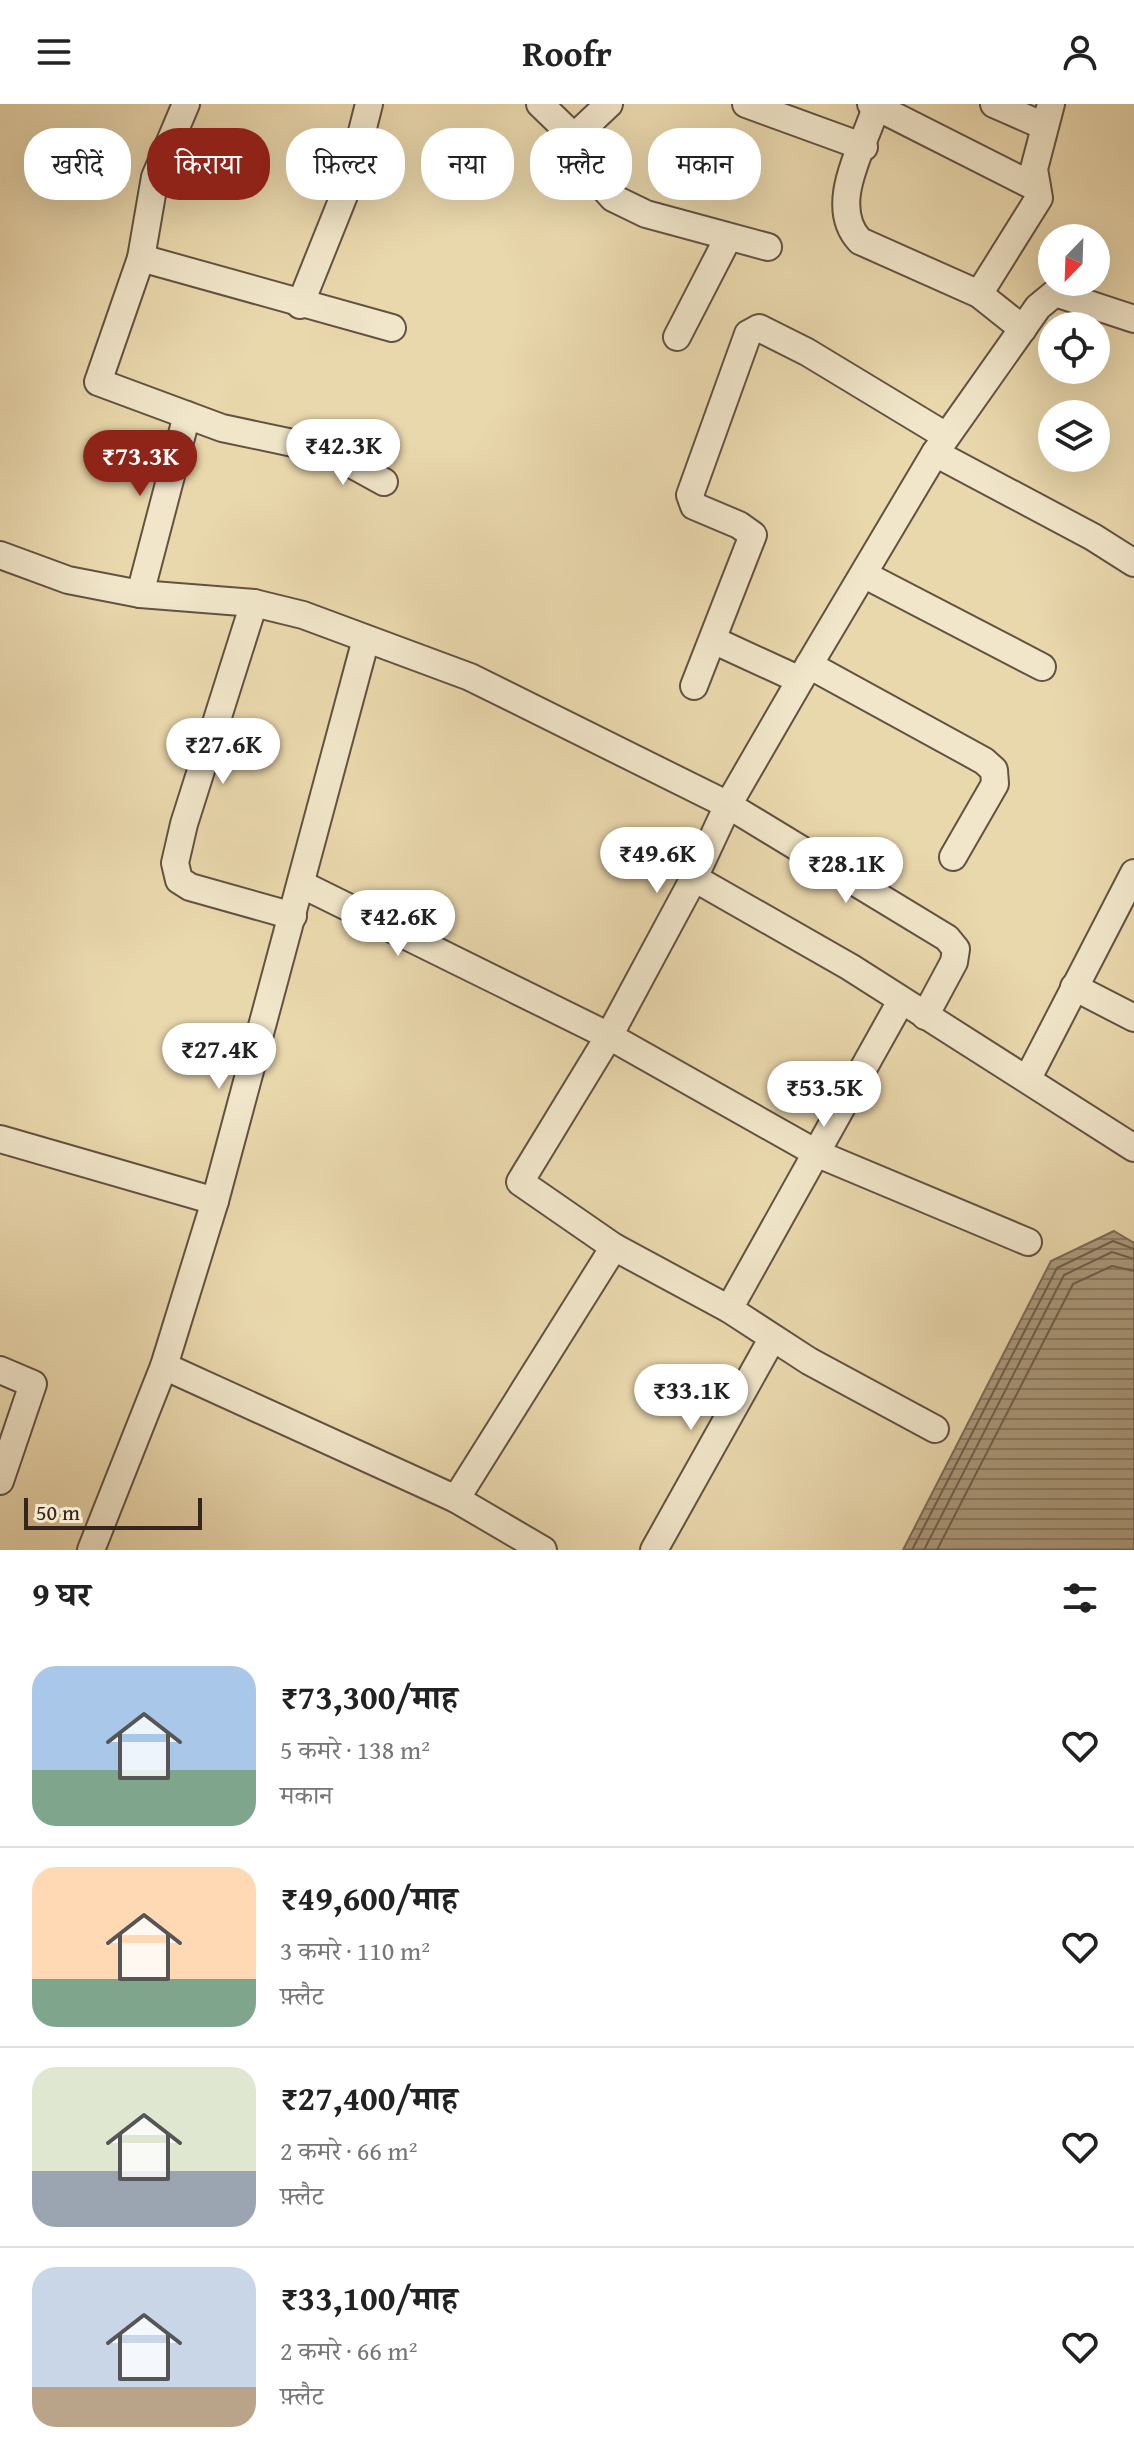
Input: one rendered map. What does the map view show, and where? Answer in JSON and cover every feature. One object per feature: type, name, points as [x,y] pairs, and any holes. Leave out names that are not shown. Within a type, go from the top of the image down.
[{"type":"street","points":[[186,104],[155,177],[141,258],[98,382],[222,428],[326,450],[384,482]]},
{"type":"street","points":[[300,305],[349,183],[369,104]]},
{"type":"street","points":[[540,104],[565,128]]},
{"type":"street","points":[[584,128],[609,104]]},
{"type":"street","points":[[746,104],[864,147]]},
{"type":"street","points":[[979,294],[1038,202],[1034,169],[1047,115],[994,104]]},
{"type":"street","points":[[1023,329],[979,294],[860,241],[850,230],[844,212],[847,189],[864,147],[874,105],[1037,188]]},
{"type":"street","points":[[617,200],[646,214],[768,247]]},
{"type":"street","points":[[677,337],[728,238]]},
{"type":"street","points":[[141,258],[300,305],[392,328]]},
{"type":"street","points":[[935,1429],[772,1339],[729,1309],[614,1247],[520,1182],[609,1036],[694,878],[728,805],[804,673],[941,445],[1038,307],[1055,293],[1134,319]]},
{"type":"street","points":[[694,686],[753,535],[739,525],[694,506],[690,495],[745,339],[753,329],[759,328],[807,352],[941,445],[1134,563]]},
{"type":"street","points":[[140,594],[187,415]]},
{"type":"street","points":[[0,555],[68,580],[140,594],[254,603],[303,615],[470,677],[728,805],[947,938],[956,949],[954,962],[925,1016]]},
{"type":"street","points":[[865,575],[1042,667]]},
{"type":"street","points":[[254,603],[184,824],[175,863],[179,880],[190,887],[293,916]]},
{"type":"street","points":[[91,1550],[164,1366],[215,1201],[366,639]]},
{"type":"street","points":[[713,640],[804,673],[984,761],[994,770],[995,784],[953,857]]},
{"type":"street","points":[[1028,1078],[1134,873]]},
{"type":"street","points":[[694,878],[850,967],[1134,1148]]},
{"type":"street","points":[[301,884],[609,1036],[818,1154],[1028,1242]]},
{"type":"street","points":[[1074,987],[1134,1018]]},
{"type":"street","points":[[729,1309],[901,1001]]},
{"type":"street","points":[[0,1139],[215,1201]]},
{"type":"street","points":[[456,1499],[614,1247]]},
{"type":"street","points":[[654,1550],[772,1339]]},
{"type":"street","points":[[164,1366],[456,1499],[543,1550]]},
{"type":"street","points":[[0,1370],[33,1384],[0,1481]]},
{"type":"water","points":[[1114,1231],[1134,1243],[1134,1550],[903,1550],[1051,1261]]}]
